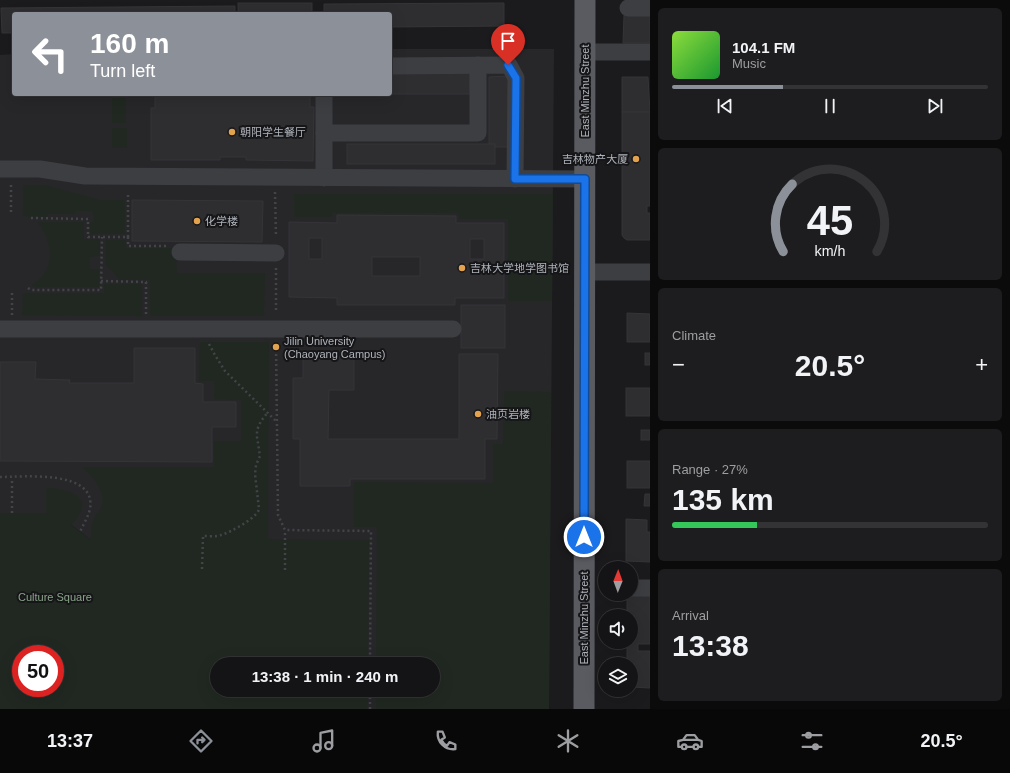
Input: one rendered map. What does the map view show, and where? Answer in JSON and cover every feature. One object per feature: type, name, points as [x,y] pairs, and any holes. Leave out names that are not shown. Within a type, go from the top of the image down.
[{"type":"main road","name":"East Minzhu Street","points":[[584,709],[585,0]]},
{"type":"street","points":[[628,8],[650,8]]},
{"type":"street","points":[[585,52],[650,52]]},
{"type":"street","points":[[324,133],[478,133],[478,65]]},
{"type":"street","points":[[392,66],[508,65],[516,78],[515,179]]},
{"type":"street","points":[[324,96],[324,178]]},
{"type":"street","points":[[6,168],[40,169],[85,176],[585,179]]},
{"type":"street","points":[[180,252],[276,253]]},
{"type":"street","points":[[585,272],[650,272]]},
{"type":"street","points":[[6,329],[453,329]]},
{"type":"street","points":[[638,588],[650,588]]},
{"type":"path","points":[[6,168],[11,212]]},
{"type":"path","points":[[128,176],[128,246],[180,247],[180,252]]},
{"type":"path","points":[[275,178],[278,515],[285,530],[285,570]]},
{"type":"path","points":[[31,218],[88,219],[88,237],[128,237]]},
{"type":"path","points":[[28,288],[31,290],[101,290],[102,237]]},
{"type":"path","points":[[102,281],[146,282],[146,329]]},
{"type":"path","points":[[6,329],[12,291]]},
{"type":"path","points":[[202,329],[225,371],[277,422]]},
{"type":"path","points":[[202,569],[203,536],[221,536],[241,525],[258,513],[260,509],[255,474],[256,465],[260,456],[257,430],[261,421],[268,412]]},
{"type":"path","points":[[0,477],[53,477],[77,484],[85,490],[89,499],[90,508],[80,532]]},
{"type":"path","points":[[12,477],[12,513]]},
{"type":"path","points":[[285,530],[371,531],[370,657]]},
{"type":"path","points":[[370,697],[370,709]]},
{"type":"shaded area","name":"Jilin University (Chaoyang Campus)","points":[[392,49],[554,49],[549,709],[108,709],[91,540],[70,524],[46,513],[0,513],[0,55],[12,54],[12,96],[392,96]]},
{"type":"green space","points":[[112,98],[126,98],[126,123],[112,123]]},
{"type":"green space","points":[[112,128],[127,128],[127,148],[112,148]]},
{"type":"green space","points":[[23,185],[45,185],[100,200],[125,200],[125,234],[90,234],[90,222],[94,222],[93,211],[75,211],[75,214],[48,214],[48,217],[29,217],[23,215]]},
{"type":"green space","points":[[294,194],[553,194],[552,301],[508,301],[508,219],[459,219],[459,213],[332,213],[332,217],[294,217]]},
{"type":"green space","points":[[37,222],[84,222],[84,239],[100,239],[100,256],[90,257],[90,269],[99,269],[99,287],[34,287],[32,285],[40,279],[45,272],[49,264],[50,255],[47,238]]},
{"type":"green space","points":[[106,240],[125,240],[126,248],[176,248],[177,273],[265,273],[264,316],[150,316],[150,280],[120,280],[106,265]]},
{"type":"green space","points":[[104,284],[142,284],[142,316],[22,315],[23,293],[104,293]]},
{"type":"green space","name":"Culture Square","points":[[200,342],[269,342],[268,539],[369,540],[368,657],[210,657],[210,697],[368,697],[367,709],[0,709],[0,513],[46,513],[46,488],[65,490],[78,497],[81,502],[82,508],[71,525],[91,540],[92,524],[101,508],[102,496],[98,485],[82,467],[214,467],[214,441],[241,441],[241,400],[214,399],[214,381],[199,381]]},
{"type":"green space","points":[[504,391],[551,392],[549,709],[376,709],[376,697],[440,697],[440,657],[376,657],[377,527],[354,527],[354,482],[493,483],[493,444],[503,444]]},
{"type":"building","points":[[238,3],[312,3],[312,12],[238,12]]},
{"type":"building","points":[[504,3],[504,26],[392,27],[392,12],[324,12],[324,4]]},
{"type":"building","points":[[235,6],[235,12],[12,12],[12,33],[2,33],[1,8]]},
{"type":"building","points":[[624,15],[650,15],[650,43],[623,43]]},
{"type":"building","points":[[392,72],[470,72],[470,94],[392,94]]},
{"type":"building","points":[[509,76],[509,147],[495,147],[495,144],[489,144],[489,77]]},
{"type":"building","points":[[622,77],[648,77],[650,112],[622,112]]},
{"type":"building","name":"朝阳学生餐厅","points":[[155,96],[310,96],[310,107],[314,107],[313,161],[246,160],[246,157],[220,157],[220,160],[151,160],[151,108],[155,108]]},
{"type":"building","name":"吉林物产大厦","points":[[622,112],[650,112],[650,206],[647,206],[647,213],[650,213],[650,240],[627,240],[622,235]]},
{"type":"building","points":[[347,144],[495,144],[495,164],[347,164]]},
{"type":"building","name":"化学楼","points":[[132,200],[263,201],[262,242],[132,241]]},
{"type":"building","name":"吉林大学地学图书馆","points":[[337,215],[456,216],[456,223],[504,223],[504,298],[455,298],[455,305],[337,305],[337,298],[289,297],[289,222],[337,223]],"holes":[[[309,238],[322,238],[322,259],[309,259]],[[470,239],[484,239],[484,259],[470,259]],[[372,257],[420,257],[420,276],[372,276]]]},
{"type":"building","points":[[461,305],[505,305],[505,348],[461,348]]},
{"type":"building","points":[[627,313],[650,314],[650,342],[627,342]]},
{"type":"building","points":[[134,348],[195,348],[195,383],[203,384],[203,402],[236,402],[236,427],[212,427],[212,462],[0,461],[0,362],[36,362],[35,379],[70,380],[69,383],[134,383]]},
{"type":"building","points":[[645,353],[650,353],[650,365],[645,365]]},
{"type":"building","name":"油页岩楼","points":[[459,354],[498,354],[497,439],[485,439],[485,479],[350,479],[350,486],[300,486],[300,439],[293,439],[293,378],[303,378],[303,356],[354,356],[354,390],[329,390],[328,439],[459,439]]},
{"type":"building","points":[[626,388],[650,388],[650,416],[626,416]]},
{"type":"building","points":[[641,430],[650,430],[650,440],[641,440]]},
{"type":"building","points":[[627,461],[650,461],[650,488],[627,488]]},
{"type":"building","points":[[645,494],[650,494],[650,506],[644,506]]},
{"type":"building","points":[[626,519],[647,520],[647,532],[650,532],[650,562],[626,561]]},
{"type":"building","points":[[638,595],[650,596],[650,644],[638,644],[638,609],[627,609],[627,601],[638,601]]},
{"type":"building","points":[[627,649],[650,651],[650,688],[638,687],[638,657],[627,657]]},
{"type":"place","name":"朝阳学生餐厅","points":[[232,132]]},
{"type":"place","name":"吉林物产大厦","points":[[636,159]]},
{"type":"place","name":"化学楼","points":[[197,221]]},
{"type":"place","name":"吉林大学地学图书馆","points":[[462,268]]},
{"type":"place","name":"Jilin University (Chaoyang Campus)","points":[[276,347]]},
{"type":"place","name":"油页岩楼","points":[[478,414]]},
{"type":"route","points":[[508,65],[516,78],[515,179],[585,179],[584,537]]}]
